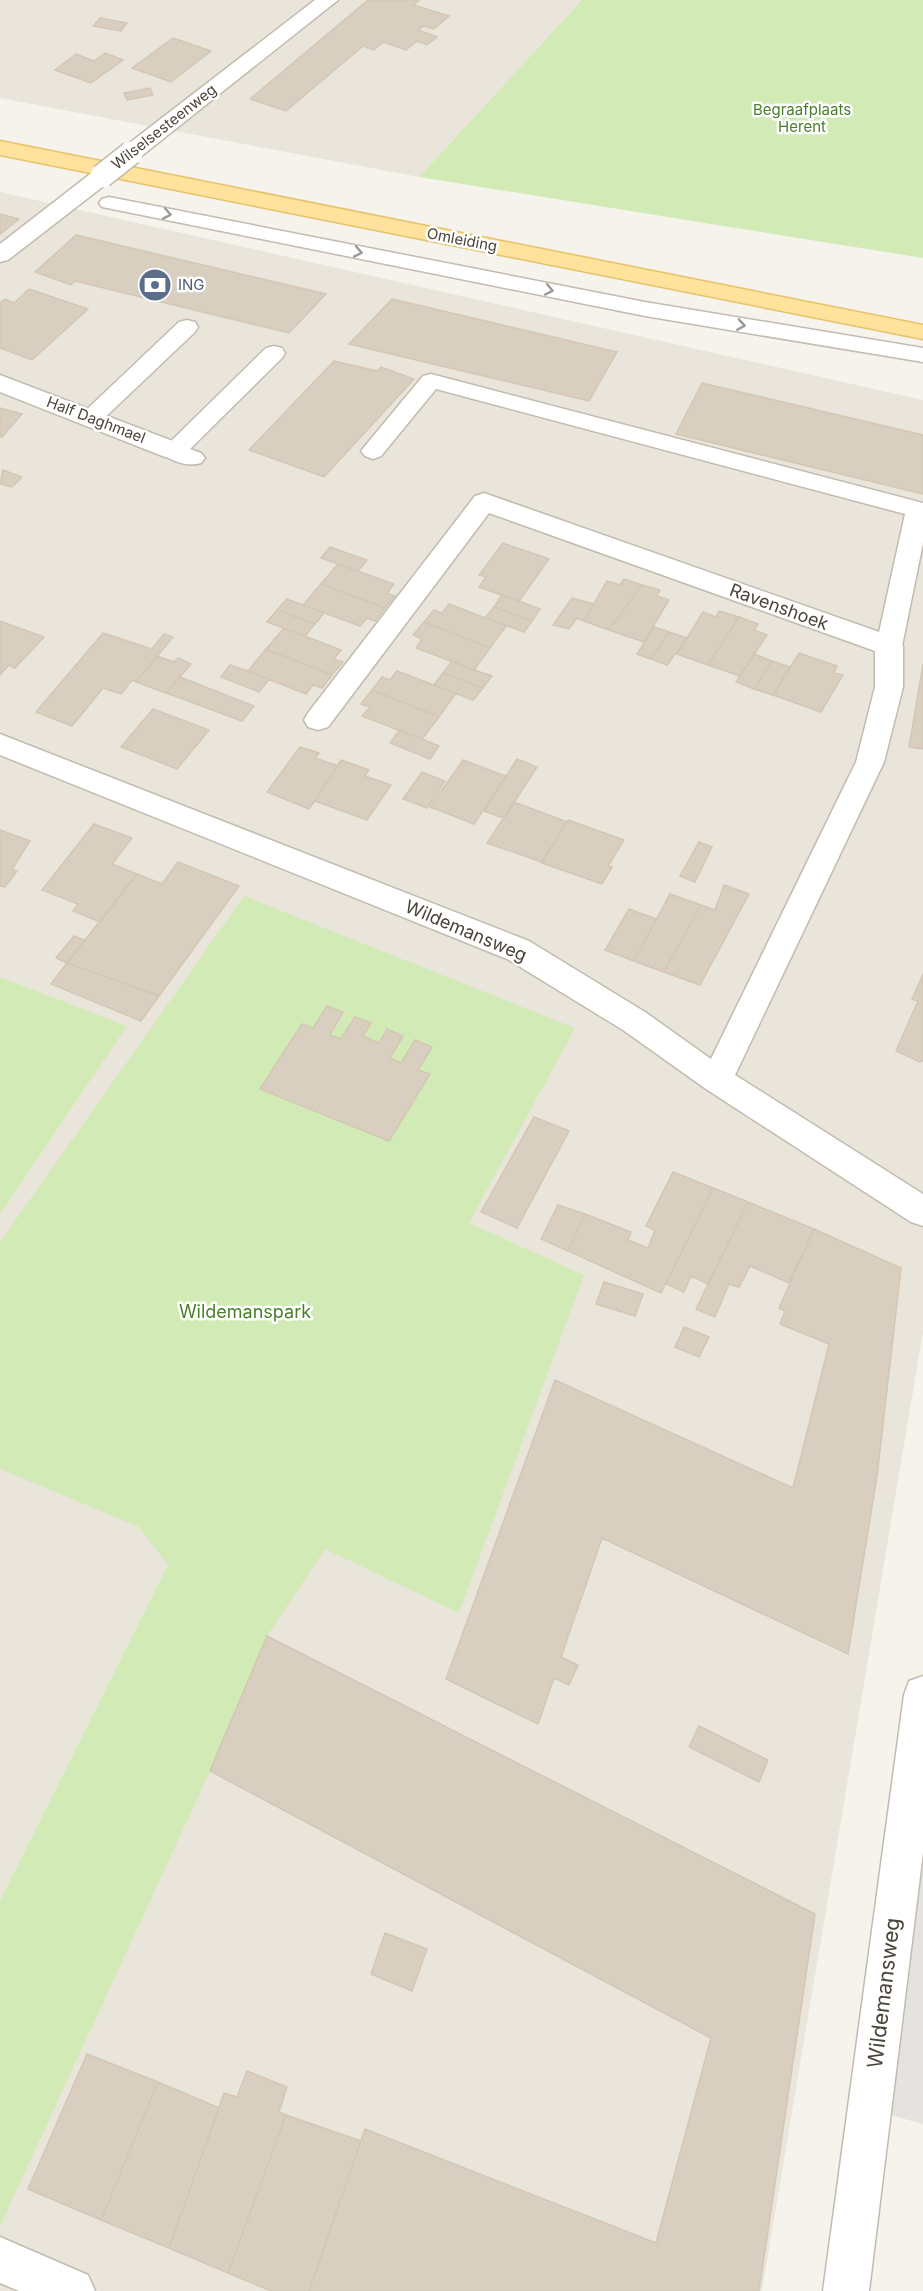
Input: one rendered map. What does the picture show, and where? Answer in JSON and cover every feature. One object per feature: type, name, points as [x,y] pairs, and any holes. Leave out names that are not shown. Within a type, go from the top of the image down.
[{"type":"main road","name":"Omleiding","points":[[0,136],[923,318]]},
{"type":"main road","name":"Omleiding","points":[[0,148],[923,332]]},
{"type":"street","name":"Wilselsesteenweg","points":[[0,255],[328,0]]},
{"type":"street","name":"Half Daghmael","points":[[0,383],[184,454]]},
{"type":"street","name":"Ravenshoek","points":[[318,720],[484,502],[889,646]]},
{"type":"street","points":[[717,1080],[870,762],[889,687],[889,646]]},
{"type":"street","name":"Wildemansweg","points":[[0,744],[518,950],[634,1021],[717,1080],[923,1212]]},
{"type":"street","name":"Wildemansweg","points":[[846,2291],[923,1695]]},
{"type":"street","points":[[0,2260],[72,2291]]},
{"type":"lane","points":[[109,203],[645,309],[923,355]]},
{"type":"lane","points":[[90,418],[187,327]]},
{"type":"lane","points":[[184,454],[274,353]]},
{"type":"lane","points":[[373,451],[431,381],[918,510],[889,646]]},
{"type":"shaded area","points":[[0,0],[582,0],[419,177],[0,98]]},
{"type":"shaded area","points":[[0,192],[923,400],[923,1332],[762,2291],[0,2291]]},
{"type":"shaded area","points":[[923,1809],[923,2124],[886,2114]]},
{"type":"green space","name":"Begraafplaats Herent","points":[[582,0],[923,0],[923,258],[419,177]]},
{"type":"green space","name":"Wildemanspark","points":[[244,896],[575,1028],[469,1223],[584,1275],[459,1613],[325,1549],[267,1636],[210,1771],[0,2226],[0,1901],[168,1565],[139,1527],[0,1469],[0,1242]]},
{"type":"green space","points":[[0,977],[127,1026],[0,1214]]},
{"type":"building","points":[[368,0],[419,0],[414,5],[449,16],[434,29],[424,26],[418,30],[437,37],[427,45],[417,41],[406,50],[383,42],[374,50],[363,46],[286,111],[250,99]]},
{"type":"building","points":[[100,18],[127,23],[121,31],[93,26]]},
{"type":"building","points":[[173,38],[211,51],[171,82],[132,68]]},
{"type":"building","points":[[105,53],[123,60],[91,83],[55,70],[76,54],[94,61]]},
{"type":"building","points":[[150,88],[153,95],[127,100],[124,93]]},
{"type":"building","points":[[0,214],[19,219],[0,234]]},
{"type":"building","points":[[76,235],[326,294],[289,333],[75,281],[71,285],[35,272]]},
{"type":"building","points":[[29,289],[88,309],[32,360],[0,348],[0,303],[5,299],[14,303]]},
{"type":"building","points":[[392,299],[617,352],[589,401],[349,344]]},
{"type":"building","points":[[334,361],[377,371],[381,367],[414,379],[324,477],[249,450]]},
{"type":"building","points":[[702,383],[923,435],[923,494],[676,434]]},
{"type":"building","points":[[0,408],[22,414],[2,437],[0,437]]},
{"type":"building","points":[[3,470],[22,477],[12,487],[0,484]]},
{"type":"building","points":[[503,543],[549,559],[519,601],[479,587],[486,577],[479,575]]},
{"type":"building","points":[[330,547],[367,560],[358,571],[321,558]]},
{"type":"building","points":[[338,564],[394,584],[387,593],[395,596],[385,608],[321,584]]},
{"type":"building","points":[[624,579],[642,585],[609,630],[584,621],[607,581],[620,585]]},
{"type":"building","points":[[321,584],[385,608],[375,621],[367,618],[360,626],[303,605]]},
{"type":"building","points":[[642,585],[660,590],[657,596],[669,600],[644,642],[609,630]]},
{"type":"building","points":[[502,595],[540,609],[532,621],[494,607]]},
{"type":"building","points":[[572,598],[594,604],[584,621],[577,618],[569,629],[553,625]]},
{"type":"building","points":[[287,599],[324,613],[315,624],[277,610]]},
{"type":"building","points":[[449,604],[506,626],[490,648],[424,622],[434,610],[442,613]]},
{"type":"building","points":[[494,607],[532,621],[524,632],[485,618]]},
{"type":"building","points":[[277,610],[315,624],[305,636],[267,622]]},
{"type":"building","points":[[719,611],[739,617],[708,665],[677,654],[703,612],[716,617]]},
{"type":"building","points":[[739,617],[758,624],[754,630],[767,635],[740,676],[708,665]]},
{"type":"building","points":[[0,621],[44,637],[15,668],[9,665],[0,675]]},
{"type":"building","points":[[424,622],[490,648],[474,670],[416,648],[422,639],[413,635]]},
{"type":"building","points":[[654,627],[669,632],[651,659],[637,654]]},
{"type":"building","points":[[284,628],[341,650],[334,659],[343,662],[332,675],[266,649]]},
{"type":"building","points":[[669,632],[687,638],[667,665],[651,659]]},
{"type":"building","points":[[103,633],[152,649],[164,634],[173,637],[136,682],[132,680],[121,694],[103,688],[72,726],[36,712]]},
{"type":"building","points":[[266,649],[332,675],[322,688],[313,685],[306,694],[248,671]]},
{"type":"building","points":[[799,653],[837,666],[834,673],[843,675],[821,712],[773,695]]},
{"type":"building","points":[[754,654],[772,661],[754,689],[736,682]]},
{"type":"building","points":[[157,656],[174,662],[178,658],[191,664],[166,693],[136,682]]},
{"type":"building","points":[[452,661],[492,676],[483,688],[443,673]]},
{"type":"building","points":[[772,661],[790,667],[773,695],[754,689]]},
{"type":"building","points":[[923,664],[923,749],[909,747]]},
{"type":"building","points":[[230,665],[269,679],[259,692],[221,677]]},
{"type":"building","points":[[397,671],[456,693],[439,717],[372,690],[382,677],[390,680]]},
{"type":"building","points":[[443,673],[483,688],[473,700],[434,685]]},
{"type":"building","points":[[180,677],[254,706],[242,721],[166,693]]},
{"type":"building","points":[[372,690],[439,717],[422,739],[362,716],[370,707],[361,704]]},
{"type":"building","points":[[153,709],[209,730],[177,769],[121,747]]},
{"type":"building","points":[[399,731],[439,746],[430,759],[390,743]]},
{"type":"building","points":[[300,747],[319,753],[315,758],[338,766],[309,809],[267,792]]},
{"type":"building","points":[[517,759],[537,767],[504,818],[484,811]]},
{"type":"building","points":[[341,760],[369,770],[365,776],[391,785],[367,820],[315,801]]},
{"type":"building","points":[[463,760],[506,776],[474,824],[430,807]]},
{"type":"building","points":[[422,772],[445,781],[427,808],[403,799]]},
{"type":"building","points":[[514,802],[567,822],[542,862],[487,843]]},
{"type":"building","points":[[568,820],[624,840],[608,866],[612,867],[602,884],[542,863]]},
{"type":"building","points":[[94,824],[132,838],[112,864],[137,874],[100,922],[73,911],[78,904],[42,890]]},
{"type":"building","points":[[0,830],[30,841],[12,869],[17,871],[5,887],[0,886]]},
{"type":"building","points":[[699,842],[712,847],[695,882],[680,876]]},
{"type":"building","points":[[178,862],[239,886],[159,996],[67,963],[137,874],[162,884]]},
{"type":"building","points":[[724,885],[749,894],[700,985],[664,972],[701,905],[715,910]]},
{"type":"building","points":[[670,894],[701,905],[664,972],[634,961]]},
{"type":"building","points":[[629,909],[656,919],[634,961],[605,950]]},
{"type":"building","points":[[74,936],[85,940],[67,963],[56,958]]},
{"type":"building","points":[[67,963],[159,996],[141,1021],[51,984]]},
{"type":"building","points":[[923,974],[923,1061],[920,1062],[896,1051],[918,1001],[912,999]]},
{"type":"building","points":[[327,1006],[343,1012],[330,1035],[341,1039],[355,1017],[371,1023],[363,1036],[379,1043],[387,1029],[403,1036],[390,1058],[401,1063],[415,1040],[432,1047],[418,1070],[430,1074],[389,1141],[260,1089],[302,1024],[313,1028]]},
{"type":"building","points":[[534,1117],[569,1131],[517,1228],[481,1212]]},
{"type":"building","points":[[673,1172],[713,1188],[661,1293],[568,1251],[585,1214],[631,1232],[628,1240],[648,1248],[655,1230],[646,1226]]},
{"type":"building","points":[[713,1188],[748,1202],[708,1284],[691,1276],[684,1292],[666,1284]]},
{"type":"building","points":[[748,1202],[814,1229],[789,1283],[750,1266],[739,1287],[729,1284],[715,1317],[696,1309]]},
{"type":"building","points":[[558,1205],[585,1214],[568,1251],[541,1239]]},
{"type":"building","points":[[814,1229],[901,1268],[877,1476],[848,1654],[602,1538],[561,1657],[578,1665],[569,1685],[554,1678],[538,1724],[446,1679],[555,1380],[793,1488],[829,1344],[780,1324],[785,1311],[779,1308]]},
{"type":"building","points":[[604,1282],[643,1294],[635,1316],[596,1304]]},
{"type":"building","points":[[684,1327],[709,1337],[699,1357],[675,1347]]},
{"type":"building","points":[[267,1636],[815,1914],[759,2291],[309,2291],[365,2129],[656,2243],[711,2038],[210,1771]]},
{"type":"building","points":[[699,1726],[768,1760],[759,1782],[689,1747]]},
{"type":"building","points":[[385,1933],[427,1949],[412,1991],[371,1974]]},
{"type":"building","points":[[87,2054],[158,2082],[101,2220],[28,2189]]},
{"type":"building","points":[[247,2071],[287,2087],[279,2112],[286,2115],[228,2273],[169,2248],[224,2093],[237,2097]]},
{"type":"building","points":[[158,2082],[219,2108],[169,2248],[101,2220]]},
{"type":"building","points":[[286,2115],[361,2141],[309,2291],[271,2291],[228,2273]]},
{"type":"place","name":"ING","points":[[155,285]]}]
